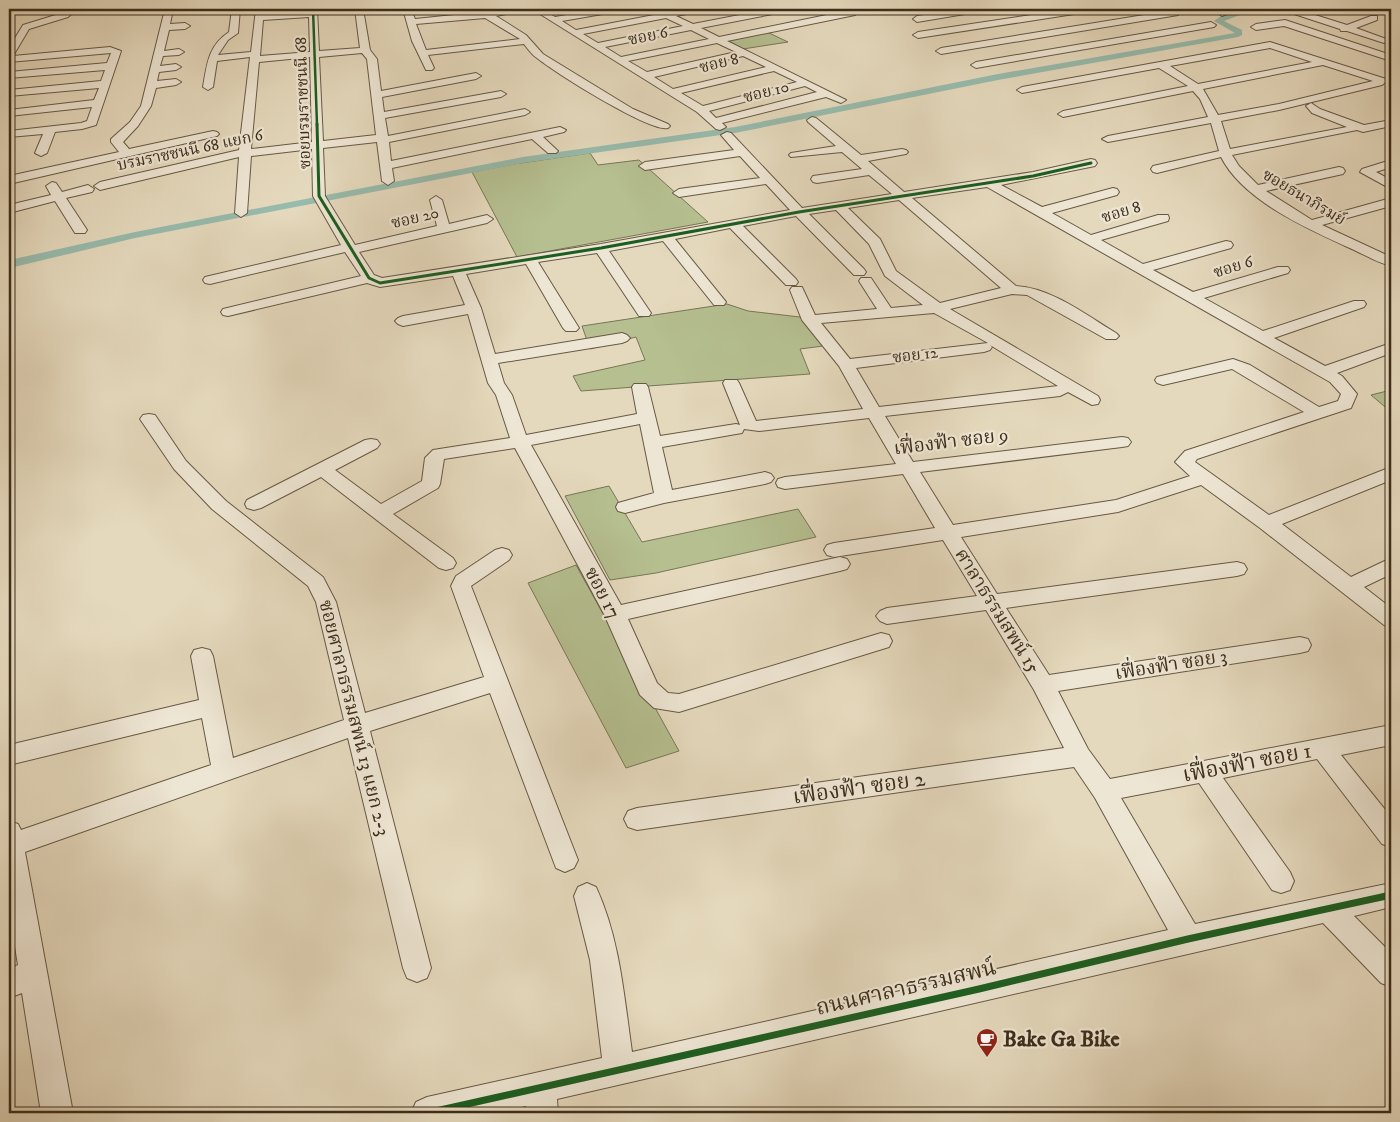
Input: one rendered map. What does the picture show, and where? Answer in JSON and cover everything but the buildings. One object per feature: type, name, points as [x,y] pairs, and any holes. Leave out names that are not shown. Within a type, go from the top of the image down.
[{"type":"street","points":[[9,55],[26,27],[65,15],[73,9]]},
{"type":"street","points":[[208,87],[213,58],[218,48],[224,43],[224,39],[233,33],[236,9]]},
{"type":"street","points":[[359,9],[365,50],[372,59],[388,181]]},
{"type":"street","points":[[407,9],[429,68]]},
{"type":"street","points":[[411,22],[528,9]]},
{"type":"street","points":[[536,9],[701,110],[862,276],[887,313]]},
{"type":"street","points":[[554,20],[614,9]]},
{"type":"street","points":[[655,9],[841,100]]},
{"type":"street","points":[[574,33],[699,9]]},
{"type":"street","points":[[595,46],[783,9]]},
{"type":"street","name":"ซอย 6","points":[[619,60],[855,12],[849,9]]},
{"type":"street","points":[[918,19],[977,9]]},
{"type":"street","points":[[918,35],[1086,9]]},
{"type":"street","points":[[1222,13],[1235,9]]},
{"type":"street","points":[[1288,9],[1384,40]]},
{"type":"street","points":[[241,213],[245,152],[260,13],[313,11]]},
{"type":"street","name":"ซอยบรมราชชนนี 68","points":[[313,11],[317,143],[321,201],[350,249]]},
{"type":"street","points":[[1012,12],[1064,31],[1124,49]]},
{"type":"street","points":[[941,51],[1175,12]]},
{"type":"street","points":[[1317,18],[1333,12]]},
{"type":"street","points":[[126,153],[117,142],[134,124],[146,106],[158,54],[171,13]]},
{"type":"street","points":[[487,15],[528,41],[536,52],[547,61],[629,111],[664,126]]},
{"type":"street","points":[[1296,41],[1348,28],[1374,18]]},
{"type":"street","points":[[1256,27],[1285,23],[1391,58]]},
{"type":"street","points":[[976,65],[1211,25]]},
{"type":"street","points":[[165,28],[185,26]]},
{"type":"street","points":[[486,28],[505,26]]},
{"type":"street","points":[[162,41],[176,39]]},
{"type":"street","points":[[422,53],[478,51],[528,41]]},
{"type":"street","points":[[1022,90],[1270,45],[1382,82],[1280,107],[1108,140]]},
{"type":"street","points":[[9,59],[115,50],[99,103],[90,125],[9,134]]},
{"type":"street","points":[[213,58],[365,50]]},
{"type":"street","points":[[158,54],[179,52]]},
{"type":"street","points":[[644,76],[744,52]]},
{"type":"street","name":"ซอยธนาภิรมย์","points":[[1143,56],[1183,75],[1198,87],[1215,118],[1226,153],[1233,167],[1256,189],[1310,224],[1391,262]]},
{"type":"street","points":[[1363,64],[1391,58]]},
{"type":"street","points":[[1063,114],[1326,62]]},
{"type":"street","points":[[9,75],[111,66]]},
{"type":"street","points":[[155,70],[176,68]]},
{"type":"street","name":"ซอย 8","points":[[672,92],[774,68]]},
{"type":"street","points":[[377,95],[476,76]]},
{"type":"street","points":[[151,85],[176,82]]},
{"type":"street","points":[[701,110],[806,83]]},
{"type":"street","points":[[9,93],[105,84]]},
{"type":"street","points":[[1391,86],[1310,107],[1363,129],[1391,122]]},
{"type":"street","name":"ซอย 10","points":[[720,128],[827,93]]},
{"type":"street","points":[[380,116],[501,94]]},
{"type":"street","points":[[9,113],[99,103]]},
{"type":"street","name":"บรมราชชนนี 68 แยก 6","points":[[9,209],[245,152],[317,143],[383,139],[525,112]]},
{"type":"street","points":[[812,120],[1012,290]]},
{"type":"street","points":[[1157,169],[1226,153],[1352,129]]},
{"type":"street","points":[[41,153],[50,130]]},
{"type":"street","points":[[386,166],[560,130]]},
{"type":"street","points":[[9,180],[213,134]]},
{"type":"street","points":[[535,136],[552,151]]},
{"type":"street","points":[[795,155],[846,148]]},
{"type":"street","points":[[646,166],[743,152]]},
{"type":"street","points":[[859,159],[902,152]]},
{"type":"street","points":[[350,249],[369,278],[380,283],[389,283],[601,248],[799,212],[1033,176],[1091,163]]},
{"type":"street","points":[[1391,163],[1367,170],[1370,175],[1391,184]]},
{"type":"street","points":[[1256,189],[1339,170]]},
{"type":"street","points":[[817,179],[872,171]]},
{"type":"street","points":[[43,172],[80,230]]},
{"type":"street","points":[[679,193],[769,180]]},
{"type":"street","points":[[988,182],[1336,379],[1348,394],[1345,404],[1191,455],[1184,462],[1203,478],[1268,523],[1391,619]]},
{"type":"street","points":[[1040,212],[1113,192]]},
{"type":"street","points":[[436,200],[437,209],[445,229]]},
{"type":"street","points":[[1310,224],[1391,202]]},
{"type":"street","points":[[839,206],[874,242],[890,273],[937,308],[1004,346],[1092,400]]},
{"type":"street","name":"ซอย 8","points":[[1088,240],[1163,218]]},
{"type":"street","name":"ซอย 20","points":[[210,280],[487,219]]},
{"type":"street","name":"ศาลาธรรมสพน์ 15","points":[[733,224],[794,286],[810,320],[846,364],[874,413],[1043,685],[1080,756],[1104,791],[1188,938]]},
{"type":"street","points":[[666,236],[719,302]]},
{"type":"street","points":[[1139,269],[1226,245]]},
{"type":"street","points":[[601,248],[644,313]]},
{"type":"street","points":[[530,260],[571,328]]},
{"type":"street","name":"ซอย 6","points":[[1193,297],[1283,270]]},
{"type":"street","name":"ซอย 17","points":[[458,271],[474,308],[496,383],[504,395],[520,442],[615,614],[648,689],[662,702],[679,703],[881,641]]},
{"type":"street","points":[[228,312],[369,278]]},
{"type":"street","points":[[810,320],[937,308],[1012,290],[1030,291],[1050,300],[1111,336]]},
{"type":"street","points":[[1262,336],[1359,304]]},
{"type":"street","points":[[403,321],[474,308]]},
{"type":"street","points":[[489,360],[622,338]]},
{"type":"street","name":"ซอย 12","points":[[846,364],[984,347]]},
{"type":"street","points":[[1324,372],[1391,348]]},
{"type":"street","points":[[1163,380],[1233,364],[1244,368],[1317,413]]},
{"type":"street","points":[[731,383],[747,422],[751,426],[1060,391]]},
{"type":"street","points":[[640,387],[664,497]]},
{"type":"street","points":[[380,513],[431,484],[432,464],[434,458],[439,454],[520,442],[646,418]]},
{"type":"street","name":"ซอยศาลาธรรมสพน์ 13 แยก 2-3","points":[[149,419],[180,465],[220,505],[316,582],[326,602],[417,968]]},
{"type":"street","points":[[652,443],[736,429]]},
{"type":"street","name":"เฟื่องฟ้า ซอย 9","points":[[784,483],[1122,442]]},
{"type":"street","points":[[254,504],[371,444]]},
{"type":"street","points":[[322,469],[446,563]]},
{"type":"street","points":[[1268,523],[1391,473]]},
{"type":"street","points":[[625,507],[664,497],[765,478]]},
{"type":"street","points":[[615,614],[837,557],[948,532],[1118,506],[1203,478]]},
{"type":"street","points":[[502,555],[463,581],[461,586],[565,860]]},
{"type":"street","points":[[1350,586],[1391,565]]},
{"type":"street","points":[[887,616],[1238,569]]},
{"type":"street","name":"เฟื่องฟ้า ซอย 3","points":[[1043,685],[1300,645]]},
{"type":"street","points":[[202,656],[224,771]]},
{"type":"street","points":[[57,1113],[21,978],[10,841],[357,725],[497,682]]},
{"type":"street","points":[[9,756],[212,706]]},
{"type":"street","name":"เฟื่องฟ้า ซอย 1","points":[[1104,791],[1391,735]]},
{"type":"street","points":[[1322,748],[1391,836]]},
{"type":"street","name":"เฟื่องฟ้า ซอย 2","points":[[637,819],[1080,756]]},
{"type":"street","points":[[1204,772],[1281,881]]},
{"type":"street","name":"ถนนศาลาธรรมสพน์","points":[[427,1113],[541,1100],[619,1070],[969,991],[1188,938],[1391,894]]},
{"type":"street","points":[[587,896],[597,922],[619,1070]]},
{"type":"street","points":[[1327,908],[1391,973]]},
{"type":"green space","points":[[767,32],[788,42],[743,49],[726,40]]},
{"type":"green space","points":[[590,153],[598,165],[639,160],[708,222],[517,257],[472,172]]},
{"type":"green space","points":[[727,304],[748,311],[800,317],[823,346],[800,349],[810,374],[581,391],[573,376],[645,360],[636,337],[590,349],[582,326]]},
{"type":"green space","points":[[1391,390],[1391,412],[1371,395]]},
{"type":"green space","points":[[609,486],[642,542],[798,509],[816,537],[656,573],[610,580],[565,496]]},
{"type":"green space","points":[[576,565],[679,751],[626,768],[528,583]]},
{"type":"waterway","points":[[9,262],[14,263],[135,235],[523,160],[735,130],[998,77],[1238,35],[1239,32],[1218,21],[1227,16],[1252,9]]},
{"type":"cycle path","points":[[313,9],[319,196],[369,278],[380,283],[601,248],[799,212],[1033,176],[1091,163]]},
{"type":"cycle path","points":[[427,1113],[979,989],[1188,939],[1391,895]]},
{"type":"place","name":"Bake Ga Bike","points":[[987,1058]]}]
